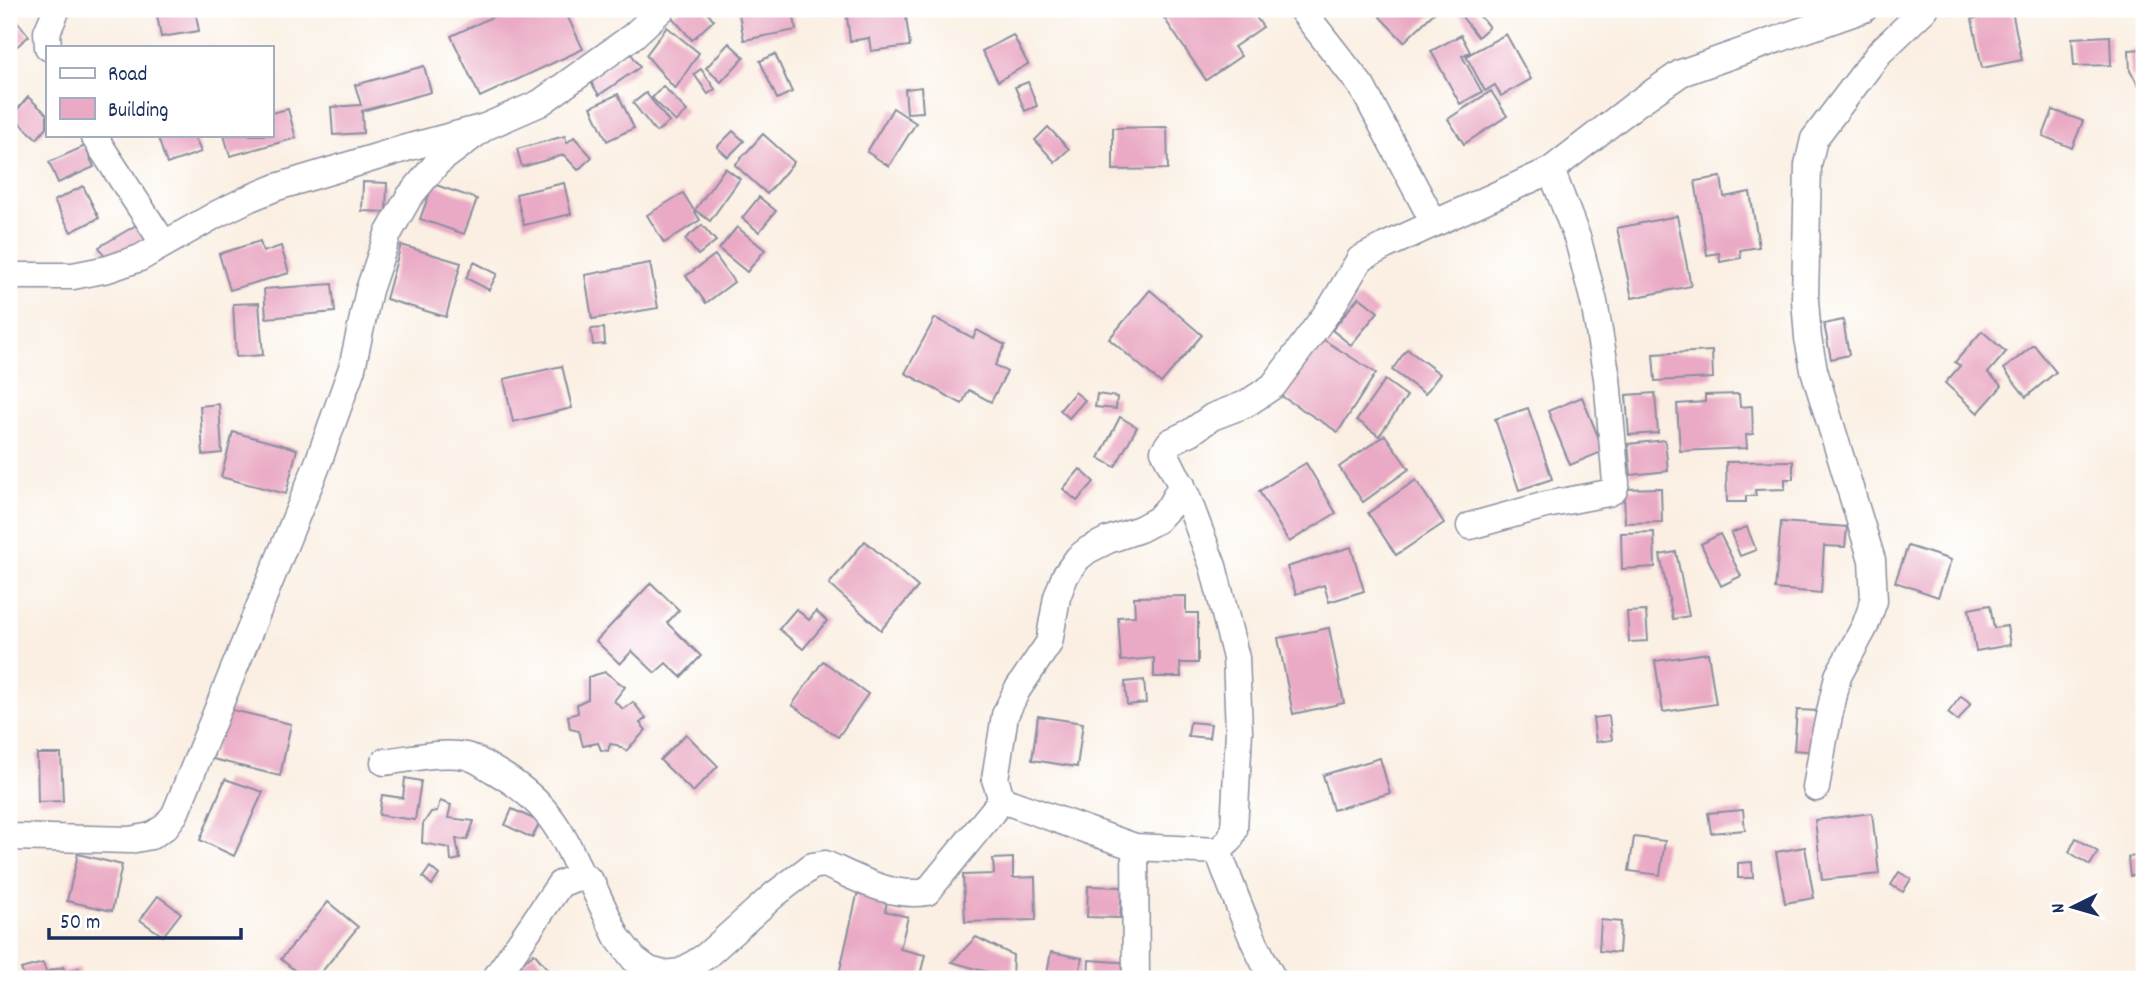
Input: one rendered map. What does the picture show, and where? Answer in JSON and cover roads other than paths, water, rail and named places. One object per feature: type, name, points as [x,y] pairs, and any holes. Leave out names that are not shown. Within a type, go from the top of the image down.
[{"type":"street","points":[[48,46],[47,32],[57,9]]},
{"type":"street","points":[[9,276],[73,276],[108,269],[140,258],[217,214],[277,187],[485,127],[540,103],[633,36],[662,9]]},
{"type":"street","points":[[1301,9],[1362,87],[1434,223]]},
{"type":"street","points":[[1002,800],[1135,847],[1218,851],[1229,841],[1234,830],[1239,731],[1236,658],[1213,566],[1182,485],[1164,451],[1166,446],[1212,417],[1246,404],[1273,386],[1332,306],[1360,259],[1551,170],[1681,73],[1864,9]]},
{"type":"street","points":[[1816,788],[1838,676],[1866,626],[1874,601],[1874,579],[1872,559],[1817,382],[1808,338],[1805,300],[1808,165],[1814,139],[1844,97],[1880,52],[1925,9]]},
{"type":"street","points":[[9,837],[130,840],[151,836],[165,827],[175,814],[322,452],[352,368],[369,290],[388,234],[409,197],[438,162],[485,127]]},
{"type":"street","points":[[94,136],[164,243]]},
{"type":"street","points":[[1469,526],[1546,505],[1608,493],[1614,490],[1616,483],[1607,379],[1594,302],[1578,240],[1551,170]]},
{"type":"street","points":[[1002,800],[995,779],[1006,715],[1017,690],[1049,643],[1057,597],[1065,576],[1078,558],[1088,550],[1157,520],[1170,506],[1182,485]]},
{"type":"street","points":[[384,762],[441,755],[466,756],[479,761],[521,786],[543,807],[570,846],[582,877]]},
{"type":"street","points":[[495,979],[560,884],[582,877],[588,879],[617,937],[634,959],[649,970],[664,976],[681,972],[706,956],[774,895],[818,864],[825,864],[868,883],[905,894],[927,892],[1002,800]]},
{"type":"street","points":[[1135,847],[1136,979]]},
{"type":"street","points":[[1218,851],[1245,923],[1273,979]]}]
